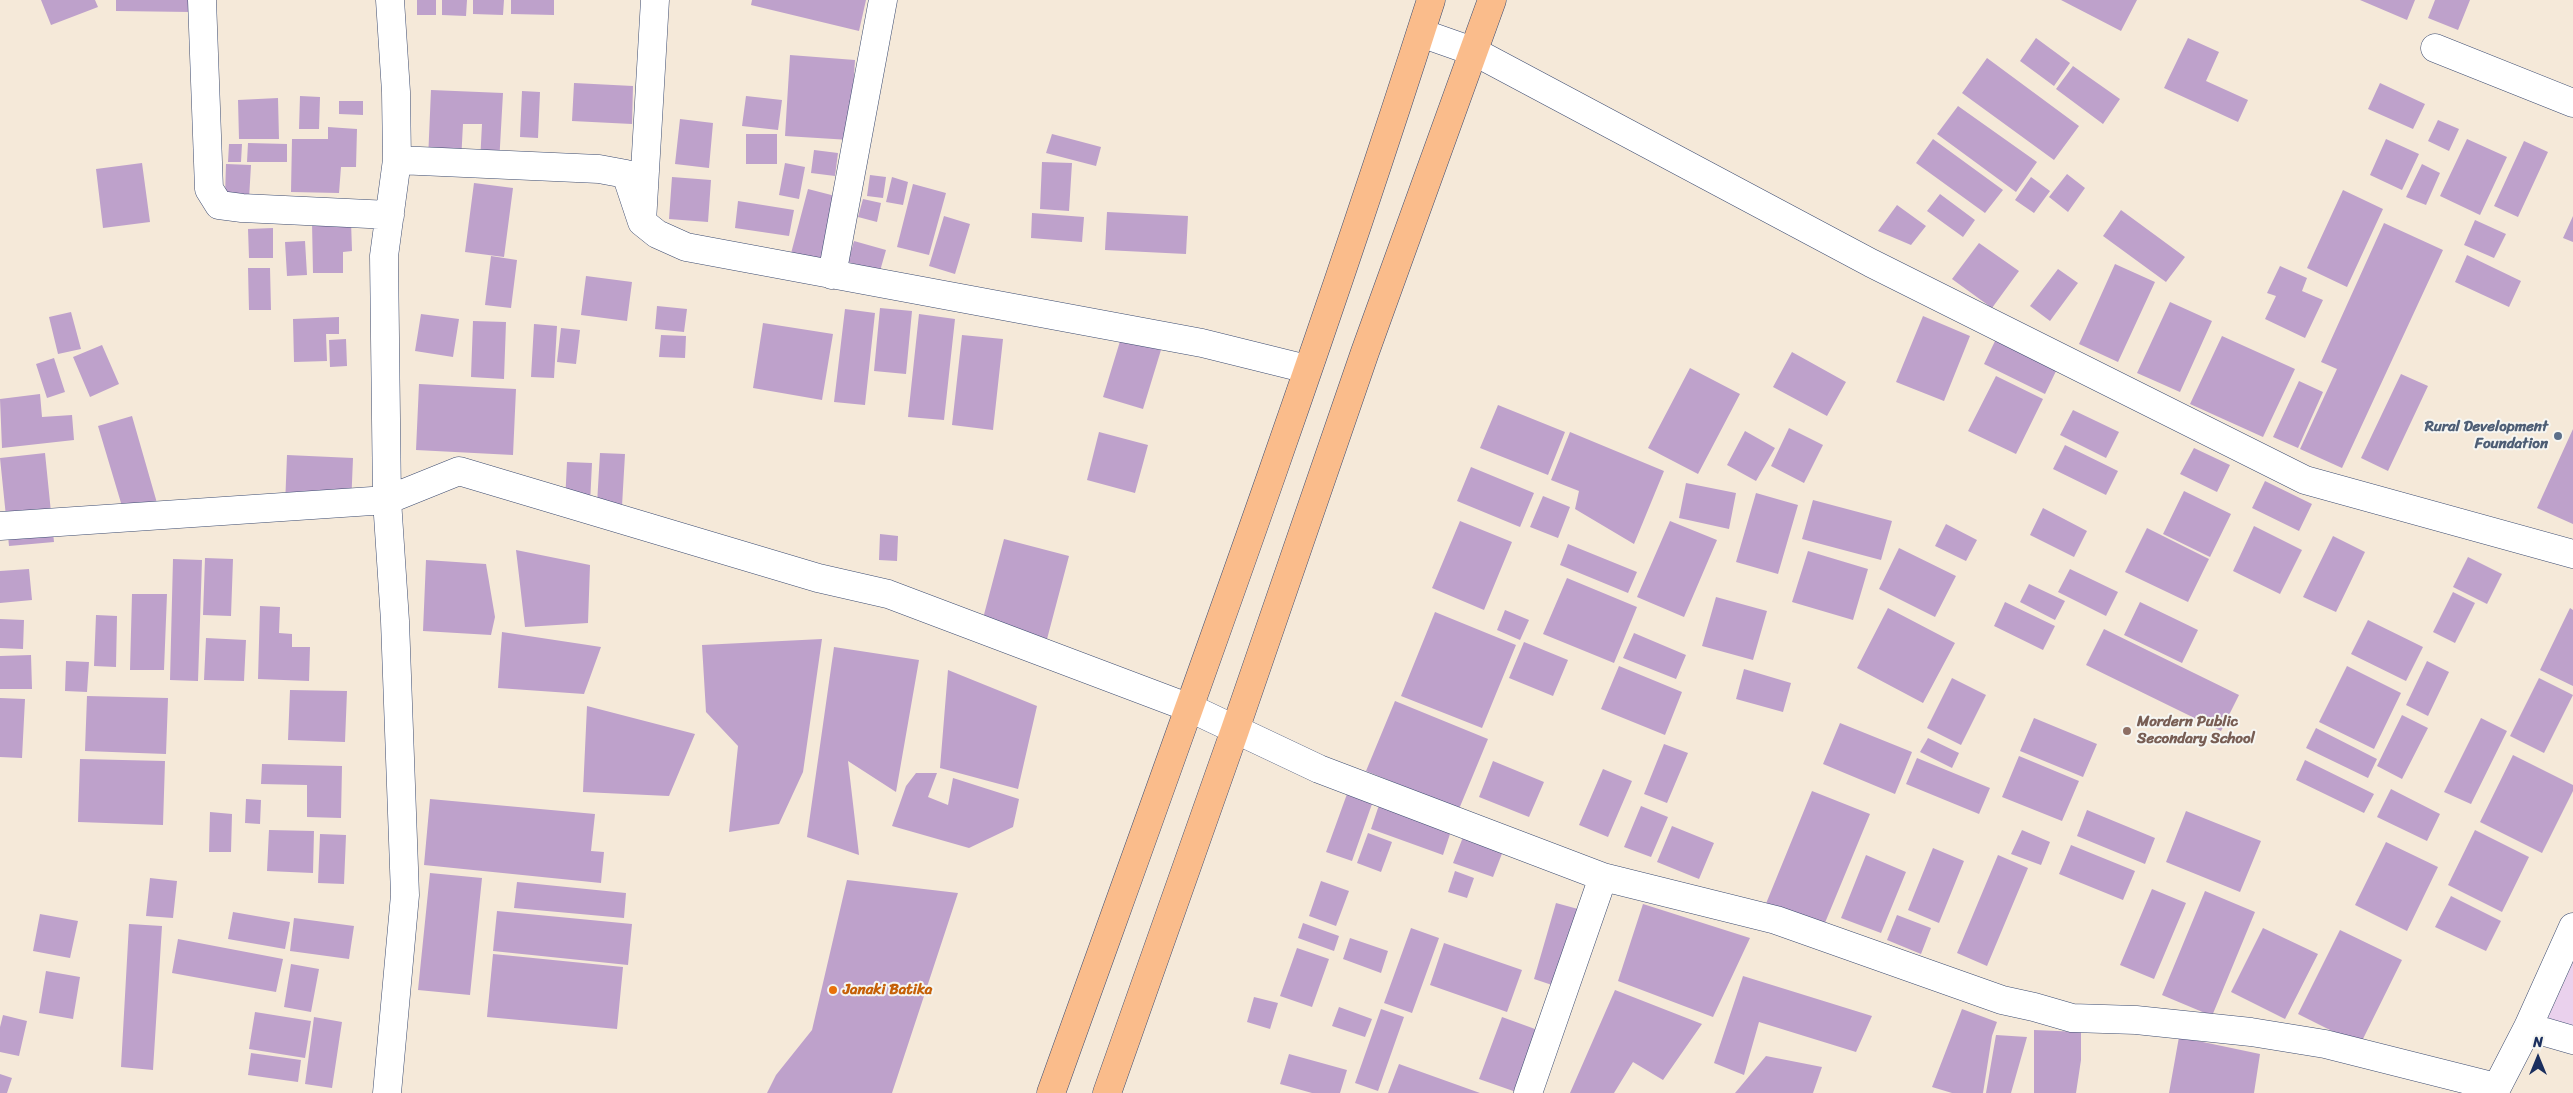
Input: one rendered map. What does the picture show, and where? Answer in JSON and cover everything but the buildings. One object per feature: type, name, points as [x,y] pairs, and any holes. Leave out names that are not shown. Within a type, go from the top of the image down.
[{"type":"highway","points":[[1051,1093],[1190,708],[1307,369],[1431,0]]},
{"type":"highway","points":[[1106,1093],[1235,730],[1364,352],[1475,52],[1492,0]]},
{"type":"street","points":[[202,0],[210,189],[219,205],[242,208],[390,215]]},
{"type":"street","points":[[387,1093],[405,896],[395,621],[387,500],[384,256],[397,160],[396,92],[390,0]]},
{"type":"street","points":[[642,222],[655,0]]},
{"type":"street","points":[[832,275],[883,0]]},
{"type":"street","points":[[1420,33],[1475,52],[1871,263],[2305,480],[2573,554]]},
{"type":"street","points":[[2435,48],[2573,103]]},
{"type":"street","points":[[397,160],[599,169],[626,174],[642,222],[657,234],[686,247],[1202,343],[1307,369]]},
{"type":"street","points":[[0,526],[387,500],[458,471],[818,578],[888,594],[1190,708],[1319,769],[1603,877],[1776,920],[2002,1000],[2072,1018],[2136,1020],[2251,1032],[2325,1044],[2495,1090],[2528,1027],[2573,927]]},
{"type":"street","points":[[1528,1093],[1603,877]]},
{"type":"street","points":[[2528,1027],[2573,1040]]},
{"type":"shaded area","points":[[2573,962],[2573,1028],[2547,1020]]},
{"type":"place","name":"Rural Development Foundation","points":[[2558,436]]},
{"type":"place","name":"Mordern Public Secondary School","points":[[2127,731]]},
{"type":"place","name":"Janaki Batika","points":[[833,990]]}]
